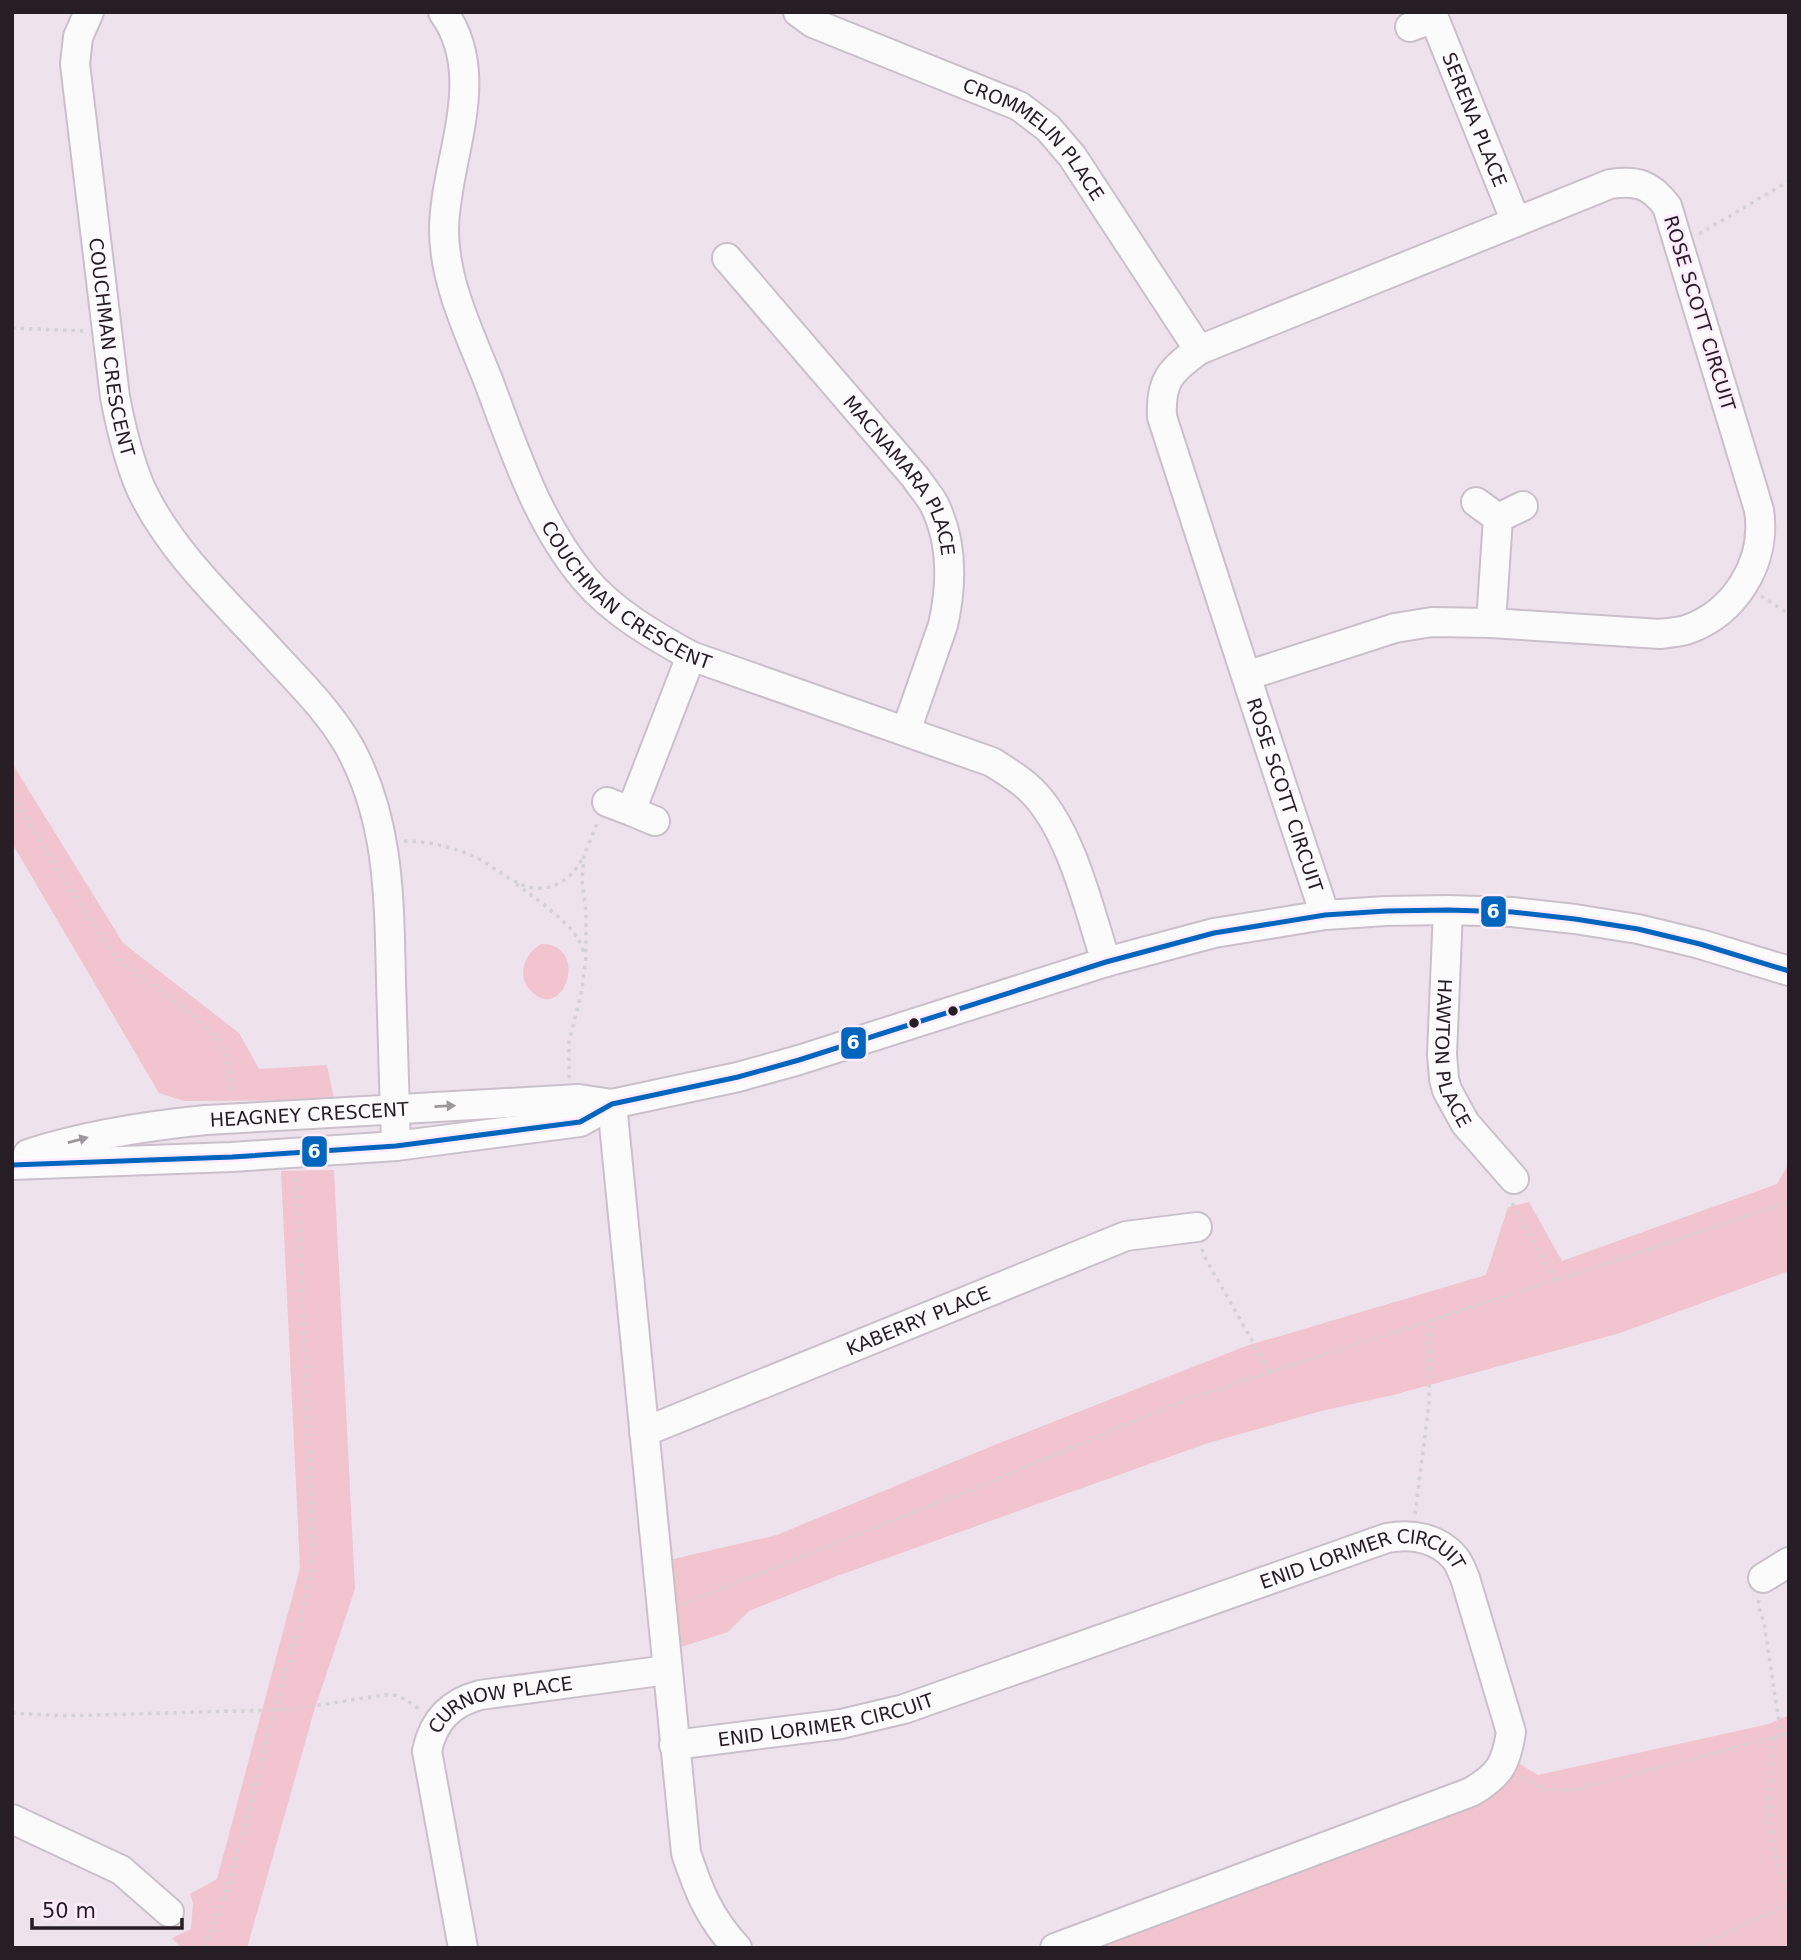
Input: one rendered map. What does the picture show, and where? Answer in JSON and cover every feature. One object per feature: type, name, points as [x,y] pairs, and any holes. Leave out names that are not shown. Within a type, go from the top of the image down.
[{"type":"street","name":"COUCHMAN CRESCENT","points":[[89,12],[78,37],[75,64],[115,397],[125,444],[141,489],[164,529],[192,565],[324,709],[350,748],[370,791],[383,844],[388,888],[396,1146]]},
{"type":"street","name":"COUCHMAN CRESCENT","points":[[443,12],[457,37],[464,69],[464,103],[448,189],[444,229],[448,268],[458,305],[530,488],[554,537],[585,579],[603,598],[645,631],[691,656],[992,762],[1021,781],[1034,792],[1055,820],[1070,851],[1106,962]]},
{"type":"street","name":"CROMMELIN PLACE","points":[[798,12],[813,23],[1018,106],[1048,128],[1072,156],[1199,350]]},
{"type":"street","name":"SERENA PLACE","points":[[1430,19],[1516,222]]},
{"type":"street","name":"ROSE SCOTT CIRCUIT","points":[[1246,676],[1395,628],[1432,622],[1491,623],[1660,634],[1686,630],[1711,618],[1733,599],[1749,575],[1759,549],[1759,510],[1667,206],[1658,193],[1644,185],[1628,182],[1610,184],[1199,350],[1176,366],[1166,382],[1161,400],[1162,417],[1246,676],[1325,915]]},
{"type":"street","name":"MACNAMARA PLACE","points":[[727,258],[915,477],[934,504],[946,535],[950,570],[947,606],[943,625],[906,731]]},
{"type":"street","points":[[1491,623],[1499,509]]},
{"type":"street","points":[[631,811],[691,656]]},
{"type":"street","name":"HEAGNEY CRESCENT","points":[[12,1165],[232,1157],[396,1146],[580,1122],[612,1104],[737,1077],[799,1060],[1106,962],[1214,933],[1325,915],[1448,910],[1537,915],[1638,929],[1700,944],[1789,971]]},
{"type":"street","name":"HAWTON PLACE","points":[[1448,910],[1442,1054],[1444,1079],[1465,1123],[1514,1179]]},
{"type":"street","name":"HEAGNEY CRESCENT","points":[[12,1159],[93,1136],[144,1126],[206,1120],[579,1099],[612,1104]]},
{"type":"street","points":[[612,1104],[686,1853],[699,1892],[733,1946]]},
{"type":"street","name":"KABERRY PLACE","points":[[644,1432],[1126,1236],[1197,1227]]},
{"type":"street","name":"ENID LORIMER CIRCUIT","points":[[674,1745],[841,1724],[904,1709],[1387,1538],[1412,1536],[1441,1545],[1456,1559],[1465,1578],[1511,1732],[1507,1756],[1503,1762]]},
{"type":"street","points":[[1763,1578],[1789,1562]]},
{"type":"street","name":"CURNOW PLACE","points":[[464,1948],[427,1751],[430,1735],[444,1714],[464,1699],[480,1695],[667,1670]]},
{"type":"street","points":[[1055,1948],[1471,1792],[1499,1771],[1503,1762]]},
{"type":"street","points":[[12,1819],[121,1870],[169,1912]]},
{"type":"path","points":[[1679,246],[1789,181]]},
{"type":"path","points":[[12,328],[107,332]]},
{"type":"path","points":[[1743,584],[1789,614]]},
{"type":"path","points":[[12,795],[111,951],[201,1022],[221,1042],[228,1065],[233,1104]]},
{"type":"path","points":[[510,879],[534,889],[547,888],[565,880],[574,872],[584,855],[606,801],[631,811]]},
{"type":"path","points":[[383,844],[416,841],[474,856],[510,879],[556,916],[574,933],[586,957]]},
{"type":"path","points":[[570,1100],[569,1042],[582,990],[586,957],[586,913],[582,881],[584,855]]},
{"type":"path","points":[[204,1948],[219,1913],[250,1811],[307,1591],[313,1549],[296,1153]]},
{"type":"path","points":[[1514,1179],[1513,1207],[1556,1280]]},
{"type":"path","points":[[661,1611],[685,1604],[912,1513],[1190,1398],[1789,1202]]},
{"type":"path","points":[[1197,1227],[1203,1254],[1270,1372]]},
{"type":"path","points":[[1412,1536],[1429,1404],[1429,1321]]},
{"type":"path","points":[[1761,1613],[1782,1735]]},
{"type":"path","points":[[12,1713],[62,1716],[293,1709],[391,1694],[405,1699],[438,1723]]},
{"type":"path","points":[[1503,1762],[1546,1790],[1574,1790],[1789,1732]]},
{"type":"path","points":[[1774,1737],[1769,1790],[1772,1828],[1778,1865],[1789,1891]]},
{"type":"path","points":[[1692,1948],[1789,1904]]},
{"type":"shaded area","points":[[12,763],[123,943],[239,1033],[259,1069],[327,1065],[334,1100],[184,1101],[159,1093],[12,843]]},
{"type":"shaded area","points":[[541,944],[556,947],[565,956],[568,968],[562,991],[553,998],[542,998],[530,990],[524,978],[527,959]]},
{"type":"shaded area","points":[[1789,1163],[1789,1271],[1620,1333],[1208,1443],[837,1576],[749,1611],[728,1632],[678,1648],[669,1560],[777,1535],[992,1446],[1246,1346],[1486,1275],[1508,1207],[1529,1202],[1562,1261],[1777,1184]]},
{"type":"shaded area","points":[[334,1170],[355,1589],[314,1711],[247,1948],[181,1948],[172,1938],[191,1929],[193,1903],[190,1894],[217,1879],[300,1568],[281,1171]]},
{"type":"shaded area","points":[[1789,1715],[1789,1948],[1055,1948],[1471,1792],[1507,1756],[1538,1775],[1769,1724]]},
{"type":"transit line","name":"6","points":[[12,1165],[232,1157],[396,1146],[580,1122],[612,1104],[738,1077],[799,1060],[1106,962],[1214,933],[1325,915],[1448,910],[1512,912],[1575,919],[1638,929],[1700,944],[1789,971]]}]
